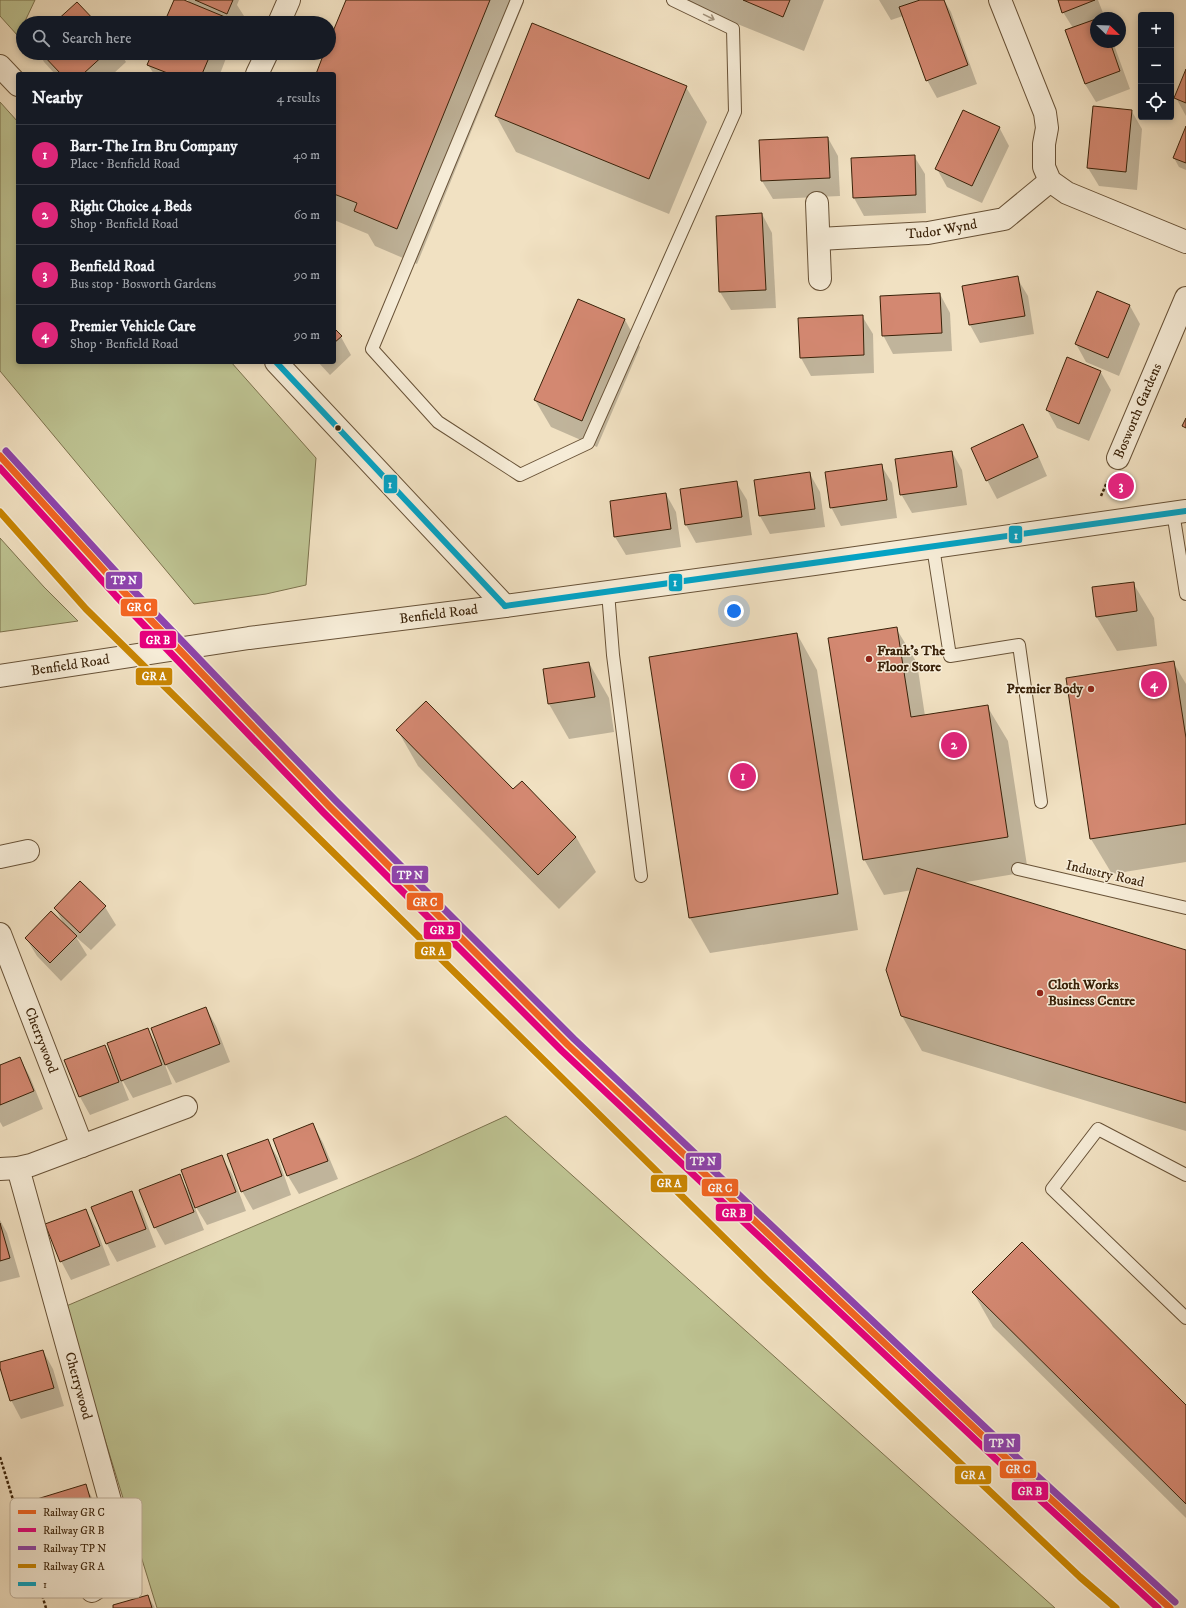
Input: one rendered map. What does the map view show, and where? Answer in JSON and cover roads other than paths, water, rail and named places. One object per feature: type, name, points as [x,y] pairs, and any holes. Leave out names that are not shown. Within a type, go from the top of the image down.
[{"type":"street","points":[[283,16],[289,0]]},
{"type":"street","points":[[1000,0],[1045,113],[1047,128],[1044,144],[1044,167],[1050,181],[1067,193],[1186,242]]},
{"type":"street","points":[[258,72],[263,60]]},
{"type":"street","points":[[0,66],[16,83]]},
{"type":"street","name":"Tudor Wynd","points":[[819,239],[928,233],[1004,219],[1050,181]]},
{"type":"street","points":[[817,203],[820,279]]},
{"type":"street","name":"Bosworth Gardens","points":[[1118,458],[1186,298]]},
{"type":"street","points":[[278,364],[505,606]]},
{"type":"street","name":"Benfield Road","points":[[0,676],[249,638],[608,592],[1179,511]]},
{"type":"street","points":[[0,857],[28,851]]},
{"type":"street","name":"Cherrywood","points":[[0,934],[82,1146]]},
{"type":"street","name":"Cherrywood","points":[[108,1498],[9,1169],[44,1161],[186,1107]]},
{"type":"lane","points":[[517,0],[372,349],[438,422],[520,475],[588,443],[734,112],[733,29],[674,0]]},
{"type":"lane","points":[[1179,511],[1186,594]]},
{"type":"lane","points":[[933,547],[950,656],[1019,646],[1041,802]]},
{"type":"lane","points":[[608,592],[613,655],[641,876]]},
{"type":"lane","name":"Industry Road","points":[[1018,869],[1186,908]]},
{"type":"lane","points":[[1186,1175],[1098,1129],[1052,1189],[1186,1318]]},
{"type":"place","name":"Benfield Road","points":[[1121,486]]},
{"type":"place","name":"Frank's The Floor Store","points":[[869,659]]},
{"type":"place","name":"Premier Vehicle Care","points":[[1154,684]]},
{"type":"place","name":"Premier Body","points":[[1091,689]]},
{"type":"place","name":"Right Choice 4 Beds","points":[[954,745]]},
{"type":"place","name":"Barr-The Irn Bru Company","points":[[743,776]]},
{"type":"place","name":"Cloth Works Business Centre","points":[[1040,993]]}]
